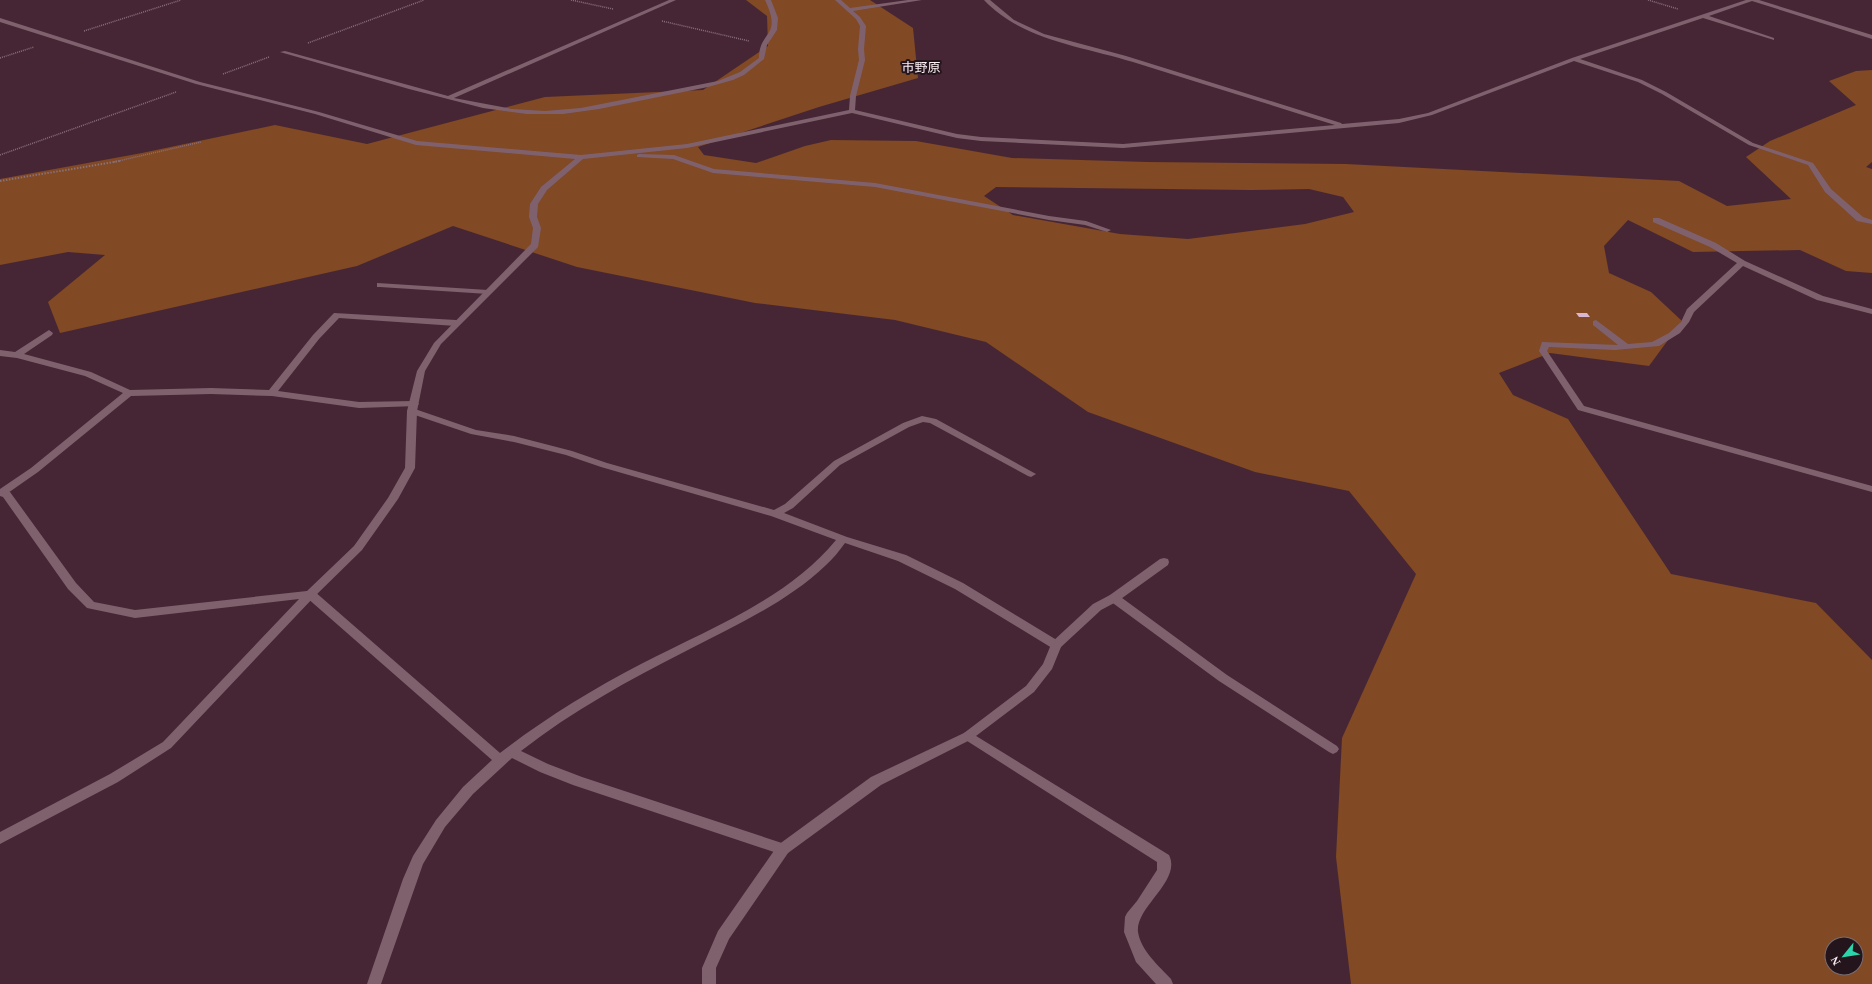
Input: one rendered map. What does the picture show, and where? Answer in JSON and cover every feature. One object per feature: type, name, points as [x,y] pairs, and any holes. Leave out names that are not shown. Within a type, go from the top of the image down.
[{"type":"street","points":[[448,98],[673,0]]},
{"type":"street","points":[[283,52],[448,98],[490,108],[528,112],[592,108],[689,88],[716,85],[753,68],[762,58],[762,47],[774,29],[774,13],[768,0]]},
{"type":"street","points":[[838,0],[863,26],[861,49],[862,60],[853,96],[852,111]]},
{"type":"street","points":[[849,10],[919,0]]},
{"type":"street","points":[[987,0],[1012,21],[1042,35],[1124,57],[1344,126]]},
{"type":"street","points":[[0,20],[58,40],[198,83],[317,113],[416,143],[581,157],[687,146],[852,111],[957,136],[981,139],[1078,145],[1123,146],[1399,121],[1430,114],[1574,59],[1752,0],[1872,37]]},
{"type":"street","points":[[1704,16],[1772,39]]},
{"type":"street","points":[[1574,59],[1640,81],[1664,93],[1751,144],[1811,164],[1828,190],[1860,219],[1872,222]]},
{"type":"street","points":[[624,153],[640,156],[674,157],[713,171],[875,184],[1049,218],[1086,223],[1107,230]]},
{"type":"street","points":[[0,838],[114,778],[167,745],[310,594],[358,548],[393,500],[410,468],[413,408],[421,371],[438,343],[535,244],[537,228],[533,217],[534,204],[544,189],[581,157]]},
{"type":"street","points":[[1656,220],[1713,245],[1742,263],[1820,298],[1872,312]]},
{"type":"street","points":[[1742,263],[1690,311],[1688,320],[1681,329],[1655,344],[1626,347],[1545,344],[1543,351],[1581,408],[1872,489]]},
{"type":"street","points":[[380,285],[488,292]]},
{"type":"street","points":[[272,393],[316,337],[337,315],[456,323]]},
{"type":"street","points":[[1596,323],[1626,347]]},
{"type":"street","points":[[17,355],[49,333]]},
{"type":"street","points":[[0,353],[17,355],[88,374],[129,393],[210,391],[272,393],[359,405],[413,408],[474,432],[514,439],[569,453],[604,465],[775,514],[909,561],[959,586],[1056,645]]},
{"type":"street","points":[[1,493],[22,480],[103,412],[129,393]]},
{"type":"street","points":[[775,514],[789,506],[837,463],[922,419],[933,421],[1031,474]]},
{"type":"street","points":[[1,493],[6,494],[72,586],[91,605],[135,614],[310,594],[500,760]]},
{"type":"street","points":[[374,984],[395,919],[417,861],[443,820],[469,788],[500,760],[531,736],[611,684],[708,635],[780,595],[820,566],[843,539]]},
{"type":"street","points":[[709,984],[709,968],[723,935],[783,849],[876,781],[968,736],[1030,689],[1048,666],[1056,645],[1097,607],[1114,598],[1164,562]]},
{"type":"street","points":[[1114,598],[1223,678],[1333,749]]},
{"type":"street","points":[[968,736],[1164,859],[1164,871],[1142,905],[1132,917],[1131,932],[1141,957],[1166,984]]},
{"type":"street","points":[[512,752],[544,768],[578,781],[783,849]]},
{"type":"path","points":[[0,58],[181,0]]},
{"type":"path","points":[[0,155],[424,0]]},
{"type":"path","points":[[0,181],[120,161],[201,142]]},
{"type":"shaded area","points":[[746,0],[870,0],[913,28],[918,78],[819,107],[698,147],[704,155],[756,163],[805,146],[831,140],[916,141],[1012,158],[1147,162],[1346,164],[1679,181],[1727,206],[1791,199],[1746,157],[1770,141],[1856,105],[1829,81],[1856,71],[1872,70],[1872,162],[1866,167],[1872,169],[1872,273],[1846,271],[1800,250],[1693,252],[1628,220],[1604,246],[1609,273],[1651,292],[1682,321],[1649,366],[1550,353],[1499,373],[1513,395],[1568,419],[1671,574],[1816,603],[1872,660],[1872,984],[1351,984],[1336,857],[1342,738],[1416,574],[1349,491],[1255,472],[1088,412],[986,342],[895,320],[755,303],[577,267],[453,226],[357,266],[60,333],[48,302],[105,255],[68,252],[0,265],[0,179],[142,153],[275,125],[367,144],[545,97],[703,90],[768,46],[767,16]],"holes":[[[996,187],[1251,190],[1309,189],[1343,197],[1354,212],[1305,224],[1188,239],[1120,234],[1013,215],[984,196]]]},
{"type":"building","points":[[1576,313],[1587,313],[1590,317],[1579,317]]},
{"type":"district","name":"市野原","points":[[921,67]]}]
